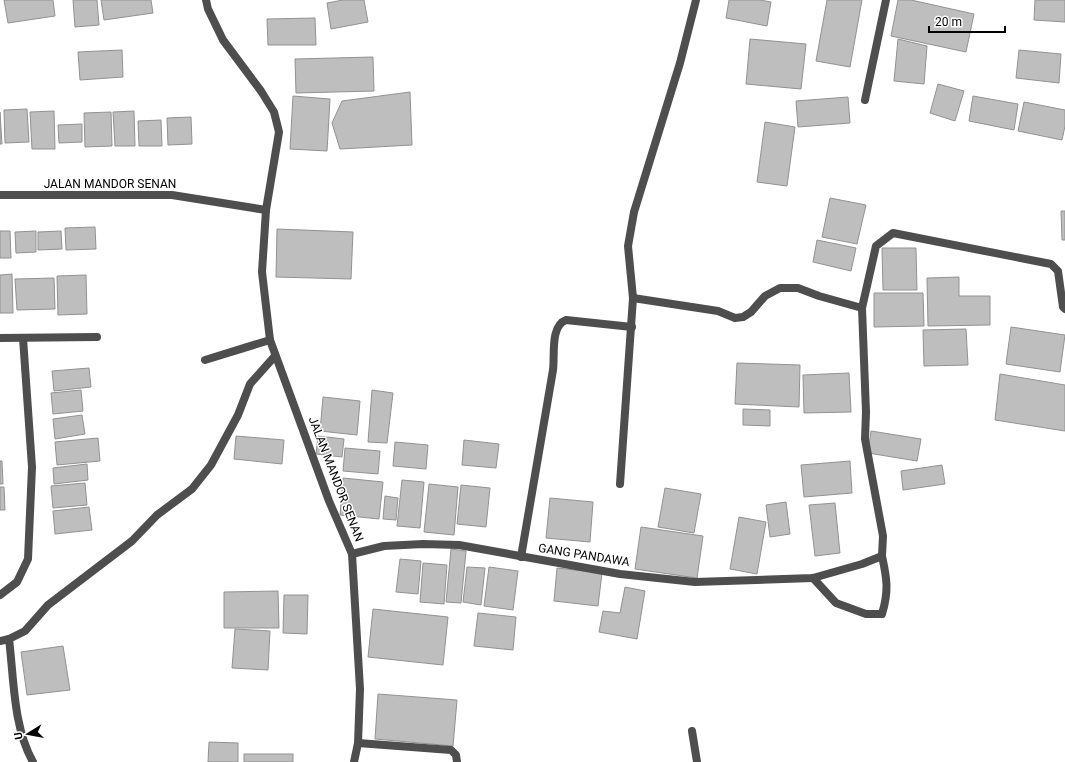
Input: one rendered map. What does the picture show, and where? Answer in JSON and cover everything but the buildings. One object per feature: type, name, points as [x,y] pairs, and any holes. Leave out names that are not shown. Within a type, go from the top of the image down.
[{"type":"street","name":"JALAN MANDOR SENAN","points":[[206,0],[208,9],[223,40],[261,91],[274,112],[279,132],[266,210],[262,272],[270,340],[330,501],[352,554],[359,654],[358,743],[354,762]]},
{"type":"street","points":[[620,484],[633,298],[628,246],[634,212],[680,63],[696,0]]},
{"type":"street","points":[[865,100],[886,0]]},
{"type":"street","name":"JALAN MANDOR SENAN","points":[[0,195],[172,195],[266,210]]},
{"type":"street","points":[[814,578],[836,603],[866,614],[882,614],[887,596],[886,574],[882,556],[882,536],[865,438],[866,412],[862,308],[876,246],[893,233],[1051,264],[1058,271],[1063,308],[1065,309]]},
{"type":"street","points":[[633,298],[718,311],[735,318],[743,317],[751,312],[764,296],[780,288],[798,288],[819,296],[862,308]]},
{"type":"street","points":[[521,557],[554,364],[556,327],[560,322],[566,320],[632,327]]},
{"type":"street","points":[[0,338],[97,337]]},
{"type":"street","points":[[0,595],[17,582],[28,559],[32,467],[23,338]]},
{"type":"street","points":[[205,360],[270,340]]},
{"type":"street","points":[[0,641],[10,639],[25,631],[48,605],[132,541],[157,515],[192,489],[211,465],[238,415],[250,384],[275,356]]},
{"type":"street","name":"GANG PANDAWA","points":[[352,554],[384,546],[423,544],[459,545],[620,574],[695,582],[814,578],[862,564],[882,556]]},
{"type":"street","points":[[10,639],[18,721],[27,752],[33,762]]},
{"type":"street","points":[[692,731],[697,762]]},
{"type":"street","points":[[358,743],[451,750],[456,755],[457,762]]}]
